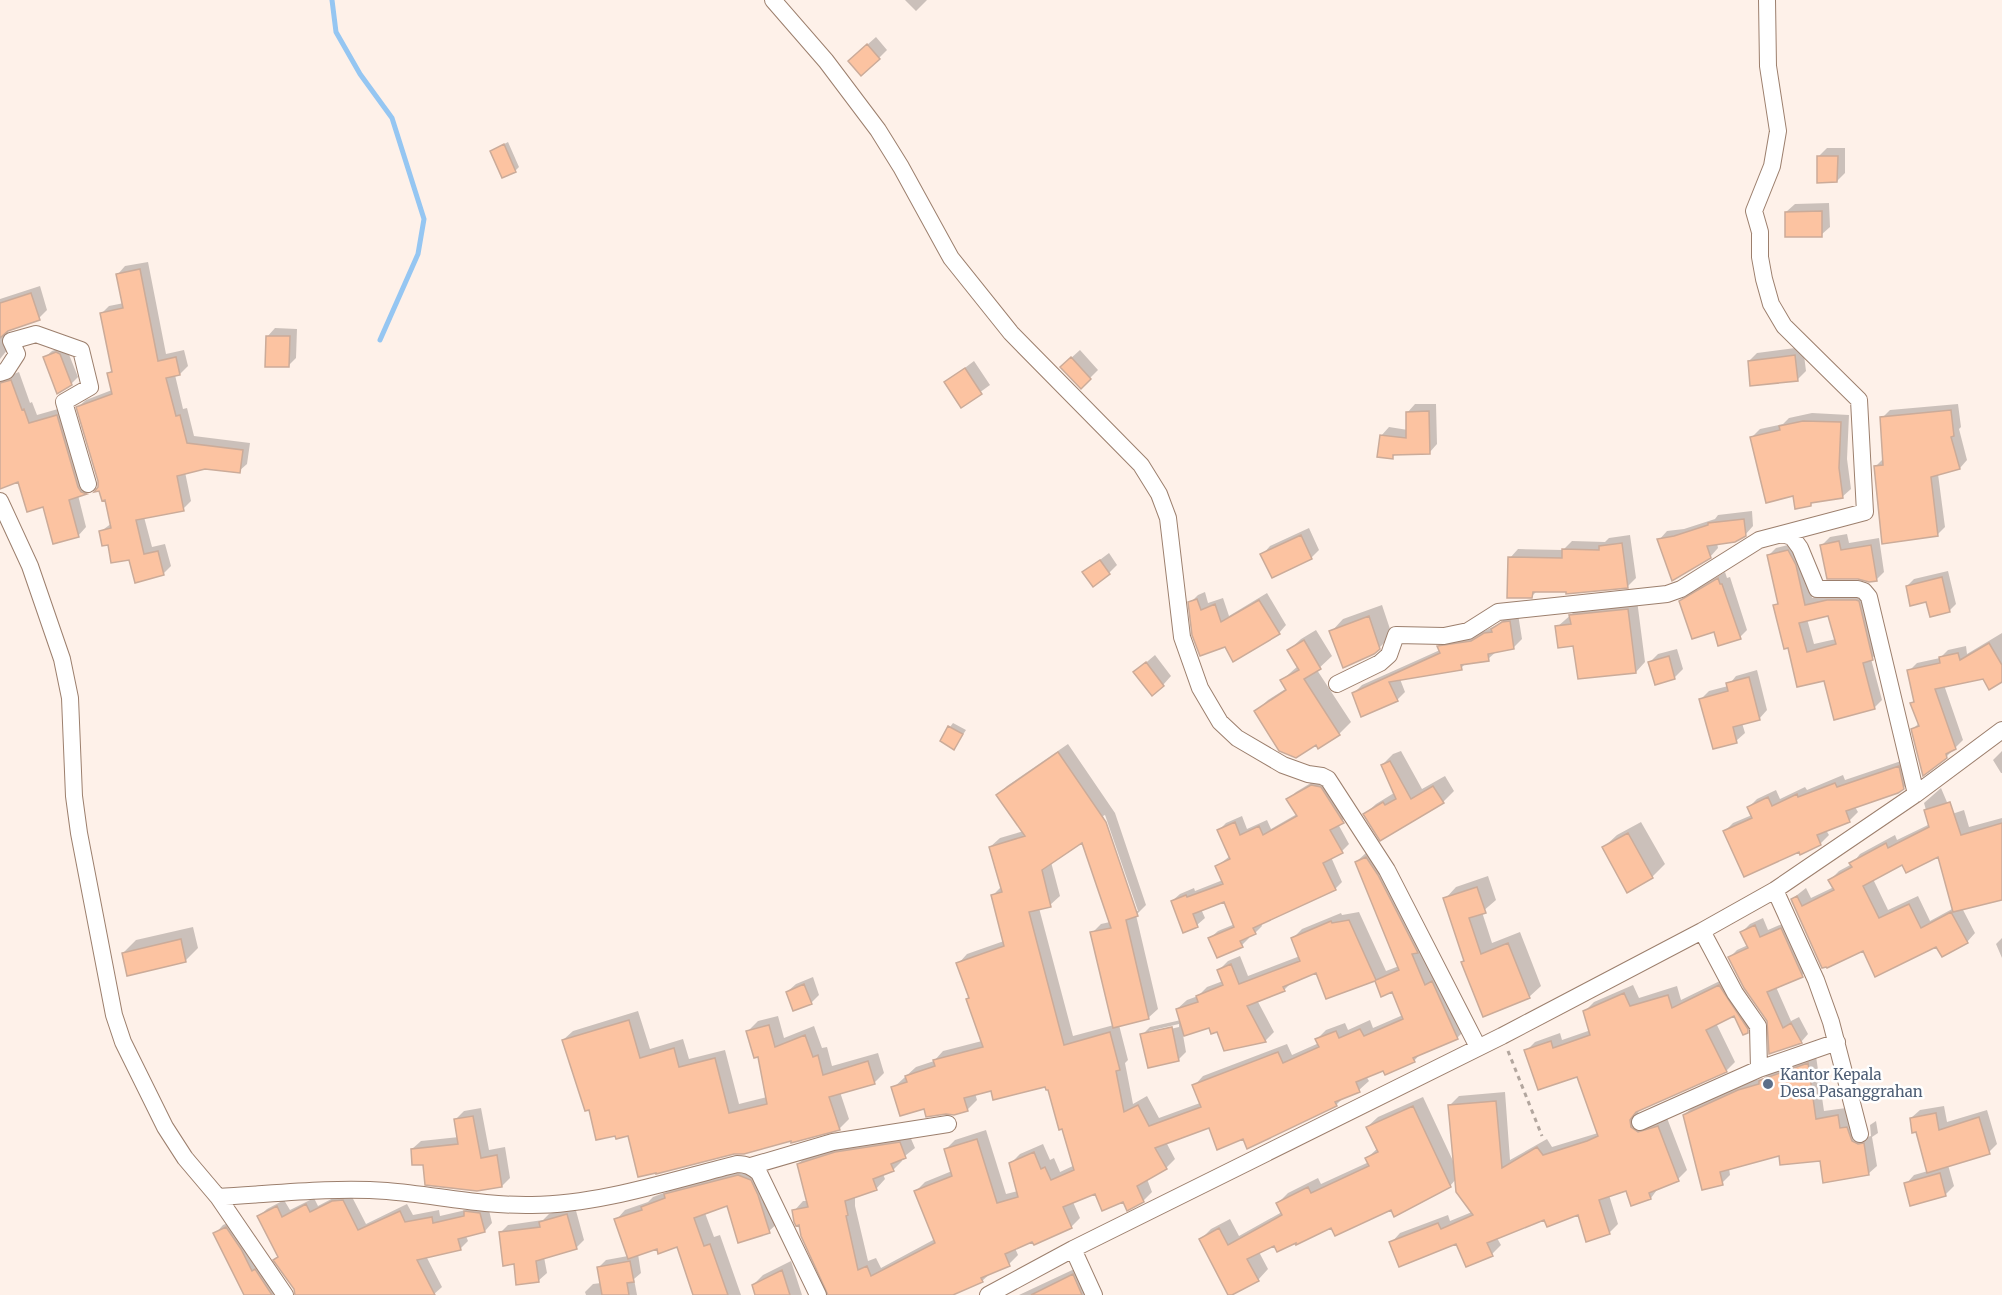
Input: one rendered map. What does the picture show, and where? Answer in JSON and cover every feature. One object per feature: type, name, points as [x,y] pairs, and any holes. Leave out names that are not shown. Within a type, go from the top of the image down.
[{"type":"street","points":[[773,0],[826,61],[878,130],[951,258],[1011,333],[1141,465],[1159,494],[1168,518],[1182,637],[1200,688],[1220,722],[1237,738],[1283,765],[1308,774],[1322,776],[1328,780],[1387,870],[1478,1047]]},
{"type":"street","points":[[1337,684],[1380,663],[1389,655],[1396,635],[1444,636],[1468,631],[1498,612],[1667,594],[1681,589],[1759,540],[1865,512],[1859,400],[1784,326],[1771,304],[1764,279],[1760,257],[1760,232],[1754,211],[1772,166],[1778,131],[1768,66],[1767,0]]},
{"type":"street","points":[[0,373],[6,371],[17,354],[11,341],[36,334],[81,350],[90,387],[64,402],[88,484]]},
{"type":"street","points":[[0,501],[30,566],[62,659],[70,698],[74,796],[79,833],[117,1024],[123,1042],[165,1127],[185,1158],[218,1197],[285,1295]]},
{"type":"street","points":[[1782,534],[1792,537],[1800,548],[1817,589],[1858,589],[1864,591],[1869,597],[1916,794]]},
{"type":"street","points":[[988,1295],[1073,1249],[1502,1036],[1702,931],[1775,890],[1916,794],[2002,730]]},
{"type":"street","points":[[1775,890],[1816,980],[1837,1042],[1860,1134]]},
{"type":"street","points":[[1702,931],[1736,993],[1758,1026],[1759,1069]]},
{"type":"street","points":[[1640,1122],[1759,1069],[1837,1042]]},
{"type":"street","points":[[218,1197],[342,1190],[386,1191],[494,1203],[532,1205],[569,1203],[737,1164],[751,1166],[833,1142],[948,1124]]},
{"type":"street","points":[[751,1166],[759,1173],[770,1194],[818,1295]]},
{"type":"street","points":[[1073,1249],[1094,1295]]},
{"type":"path","points":[[1502,1036],[1542,1136]]},
{"type":"building","points":[[867,44],[880,59],[861,76],[848,61]]},
{"type":"building","points":[[504,144],[516,172],[502,178],[490,151]]},
{"type":"building","points":[[1817,156],[1838,156],[1837,182],[1817,183]]},
{"type":"building","points":[[1822,211],[1822,237],[1785,237],[1785,212]]},
{"type":"building","points":[[140,269],[158,361],[176,357],[180,375],[166,378],[176,416],[180,415],[187,443],[243,450],[240,473],[205,469],[177,476],[184,511],[136,520],[144,554],[158,551],[164,575],[135,583],[129,560],[111,563],[108,545],[102,546],[99,531],[111,528],[105,500],[102,501],[99,491],[94,492],[98,487],[98,481],[76,407],[112,394],[107,373],[112,372],[100,313],[123,308],[116,274]]},
{"type":"building","points":[[31,293],[40,320],[8,331],[0,338],[0,303]]},
{"type":"building","points":[[266,336],[290,336],[289,367],[265,367]]},
{"type":"building","points":[[56,352],[60,354],[72,385],[57,394],[43,357]]},
{"type":"building","points":[[1795,355],[1798,381],[1750,386],[1748,361]]},
{"type":"building","points":[[1071,357],[1091,379],[1081,389],[1060,367]]},
{"type":"building","points":[[965,368],[982,394],[961,408],[944,382]]},
{"type":"building","points":[[11,380],[29,423],[57,415],[78,487],[81,492],[87,494],[69,500],[79,537],[53,544],[43,507],[27,512],[18,482],[0,489],[0,383]]},
{"type":"building","points":[[1951,410],[1954,436],[1951,437],[1960,469],[1931,477],[1938,536],[1882,544],[1874,466],[1883,465],[1880,417]]},
{"type":"building","points":[[1429,411],[1430,454],[1393,455],[1393,459],[1377,457],[1380,435],[1406,438],[1406,412]]},
{"type":"building","points":[[1803,421],[1841,422],[1839,468],[1843,498],[1811,503],[1811,506],[1795,509],[1793,496],[1766,503],[1750,437],[1780,430],[1779,426]]},
{"type":"building","points":[[1744,519],[1746,536],[1735,542],[1707,546],[1711,558],[1672,581],[1657,539],[1674,536],[1708,525],[1708,523]]},
{"type":"building","points":[[1301,535],[1312,559],[1272,578],[1260,554]]},
{"type":"building","points":[[1839,541],[1841,550],[1871,545],[1877,581],[1827,579],[1820,545]]},
{"type":"building","points":[[1622,543],[1628,588],[1566,594],[1566,592],[1533,592],[1532,598],[1507,598],[1508,557],[1562,558],[1562,549],[1599,550],[1599,546]]},
{"type":"building","points":[[1788,550],[1796,565],[1805,605],[1827,600],[1859,601],[1873,660],[1863,663],[1875,709],[1834,720],[1824,681],[1797,687],[1788,648],[1784,649],[1773,605],[1778,604],[1767,555]],"holes":[[[1828,616],[1836,644],[1807,652],[1799,623]]]},
{"type":"building","points":[[1100,560],[1110,574],[1093,587],[1082,572]]},
{"type":"building","points":[[1942,577],[1950,612],[1930,617],[1926,602],[1910,606],[1906,586]]},
{"type":"building","points":[[1718,578],[1741,639],[1718,646],[1714,632],[1692,639],[1679,601]]},
{"type":"building","points":[[1197,599],[1201,610],[1215,604],[1221,622],[1259,600],[1280,634],[1233,662],[1225,647],[1200,656],[1192,635],[1188,602]]},
{"type":"building","points":[[1628,609],[1636,673],[1578,679],[1573,646],[1558,648],[1555,626],[1571,624],[1569,615]]},
{"type":"building","points":[[1369,616],[1380,649],[1343,668],[1329,631]]},
{"type":"building","points":[[1510,621],[1514,649],[1488,654],[1489,661],[1461,665],[1462,670],[1389,682],[1398,701],[1361,717],[1352,693],[1440,653],[1437,646],[1471,641],[1484,633],[1492,632],[1491,629],[1502,622]]},
{"type":"building","points":[[1304,640],[1321,669],[1304,679],[1340,735],[1318,749],[1316,745],[1296,758],[1279,751],[1254,711],[1286,690],[1280,680],[1299,670],[1287,650]]},
{"type":"building","points":[[1989,643],[2002,665],[2002,682],[1989,690],[1983,679],[1935,689],[1956,749],[1946,754],[1947,758],[1923,776],[1911,729],[1919,726],[1910,703],[1914,702],[1907,670],[1940,663],[1939,657],[1958,653],[1960,660]]},
{"type":"building","points":[[1669,656],[1675,679],[1655,685],[1648,662]]},
{"type":"building","points":[[1146,662],[1164,686],[1152,696],[1133,672]]},
{"type":"building","points":[[1749,677],[1760,720],[1733,727],[1737,743],[1713,749],[1699,699],[1728,691],[1726,683]]},
{"type":"building","points":[[948,726],[963,734],[954,750],[940,741]]},
{"type":"building","points":[[1058,752],[1106,822],[1138,916],[1126,920],[1149,1019],[1113,1028],[1090,932],[1111,928],[1082,843],[1042,870],[1051,907],[1029,912],[1064,1045],[1110,1032],[1120,1070],[1116,1071],[1124,1112],[1138,1105],[1149,1126],[1201,1107],[1192,1085],[1278,1052],[1283,1063],[1319,1047],[1315,1039],[1336,1031],[1339,1038],[1360,1029],[1364,1036],[1403,1019],[1392,992],[1381,997],[1375,981],[1326,999],[1316,973],[1283,987],[1285,991],[1247,1006],[1266,1042],[1224,1051],[1217,1032],[1211,1034],[1209,1028],[1184,1036],[1176,1009],[1198,1002],[1196,996],[1223,985],[1217,970],[1231,964],[1239,984],[1300,961],[1291,938],[1331,921],[1332,923],[1349,920],[1376,980],[1399,970],[1355,862],[1366,857],[1378,875],[1418,953],[1412,954],[1425,985],[1432,981],[1458,1039],[1413,1058],[1415,1062],[1385,1075],[1383,1071],[1356,1082],[1360,1092],[1335,1102],[1337,1106],[1247,1149],[1243,1139],[1217,1150],[1209,1128],[1155,1148],[1167,1169],[1137,1186],[1144,1202],[1127,1211],[1123,1202],[1102,1211],[1095,1194],[1063,1207],[1072,1228],[1034,1245],[1032,1242],[1005,1254],[1010,1266],[981,1278],[983,1282],[953,1295],[828,1295],[801,1236],[799,1225],[796,1226],[794,1222],[792,1210],[808,1207],[797,1164],[835,1152],[900,1142],[906,1158],[891,1164],[894,1171],[873,1179],[877,1190],[845,1201],[858,1270],[867,1266],[871,1276],[935,1243],[914,1191],[952,1176],[944,1149],[977,1139],[997,1203],[1018,1197],[1009,1163],[1034,1152],[1041,1169],[1045,1167],[1051,1180],[1074,1170],[1062,1129],[1059,1130],[1048,1090],[1045,1087],[993,1100],[991,1091],[964,1098],[968,1111],[954,1115],[926,1117],[924,1109],[900,1116],[891,1087],[907,1082],[905,1076],[935,1066],[933,1060],[983,1047],[956,963],[1004,946],[991,895],[1002,892],[989,847],[1025,836],[996,795]]},
{"type":"building","points":[[1390,761],[1411,799],[1433,786],[1444,803],[1380,841],[1363,814],[1383,802],[1385,805],[1396,799],[1381,765]]},
{"type":"building","points":[[1899,766],[1904,789],[1846,811],[1850,822],[1817,835],[1821,845],[1800,855],[1799,852],[1744,877],[1723,831],[1752,818],[1747,807],[1768,797],[1772,806],[1797,794],[1798,797],[1835,783],[1837,787]]},
{"type":"building","points":[[1311,785],[1321,787],[1344,823],[1330,830],[1343,853],[1323,863],[1336,890],[1253,928],[1256,934],[1240,941],[1243,947],[1217,958],[1208,938],[1234,927],[1224,902],[1193,914],[1198,927],[1183,933],[1171,901],[1223,884],[1215,866],[1230,859],[1217,830],[1235,822],[1240,835],[1259,826],[1263,835],[1297,816],[1286,799]]},
{"type":"building","points":[[1950,802],[1961,835],[2002,823],[2002,900],[1953,912],[1938,857],[1906,873],[1902,865],[1863,886],[1879,918],[1909,904],[1921,928],[1951,912],[1968,943],[1942,957],[1936,947],[1875,977],[1863,951],[1827,968],[1822,968],[1791,899],[1797,896],[1802,906],[1834,890],[1828,880],[1852,867],[1849,863],[1886,843],[1888,848],[1929,827],[1924,810]]},
{"type":"building","points":[[1628,833],[1653,878],[1627,893],[1602,847]]},
{"type":"building","points":[[1477,887],[1486,913],[1469,918],[1481,954],[1508,943],[1530,998],[1483,1017],[1461,962],[1464,961],[1443,898]]},
{"type":"building","points":[[1755,925],[1760,937],[1781,928],[1803,977],[1767,992],[1783,1028],[1791,1023],[1802,1043],[1769,1054],[1767,1021],[1744,988],[1728,957],[1748,948],[1740,932]]},
{"type":"building","points":[[181,939],[186,962],[127,976],[122,953]]},
{"type":"building","points":[[804,984],[812,1004],[793,1011],[786,992]]},
{"type":"building","points":[[1719,985],[1748,1029],[1748,1033],[1743,1035],[1734,1016],[1706,1030],[1727,1072],[1636,1112],[1630,1120],[1631,1127],[1638,1132],[1658,1126],[1679,1181],[1649,1193],[1651,1199],[1631,1206],[1626,1191],[1599,1200],[1610,1234],[1586,1242],[1578,1215],[1547,1227],[1544,1220],[1487,1243],[1493,1256],[1466,1267],[1456,1244],[1399,1267],[1389,1242],[1438,1223],[1441,1229],[1473,1215],[1456,1192],[1448,1105],[1496,1101],[1502,1168],[1537,1147],[1543,1155],[1587,1141],[1598,1136],[1577,1077],[1538,1090],[1524,1050],[1551,1041],[1553,1048],[1590,1035],[1583,1011],[1624,993],[1630,1006],[1668,995],[1672,1008]]},
{"type":"building","points":[[629,1020],[640,1058],[674,1048],[679,1067],[715,1058],[729,1113],[767,1104],[758,1057],[754,1058],[746,1031],[769,1025],[775,1047],[805,1035],[813,1057],[818,1055],[823,1075],[868,1061],[875,1084],[829,1097],[840,1130],[638,1177],[628,1136],[596,1140],[589,1110],[585,1111],[562,1040]]},
{"type":"building","points":[[1172,1027],[1179,1061],[1148,1068],[1140,1034]]},
{"type":"building","points":[[1808,1063],[1816,1119],[1838,1115],[1840,1128],[1847,1127],[1852,1141],[1858,1144],[1864,1143],[1869,1175],[1823,1183],[1820,1161],[1780,1165],[1779,1156],[1720,1172],[1723,1185],[1702,1190],[1683,1115],[1738,1090],[1759,1084],[1759,1081],[1763,1079]]},
{"type":"building","points":[[1413,1106],[1451,1187],[1394,1217],[1391,1210],[1335,1236],[1331,1228],[1296,1245],[1296,1243],[1277,1252],[1274,1246],[1247,1259],[1259,1281],[1228,1295],[1199,1239],[1219,1228],[1228,1245],[1282,1215],[1276,1203],[1308,1187],[1311,1193],[1369,1166],[1365,1158],[1378,1152],[1366,1127]]},
{"type":"building","points":[[1936,1113],[1939,1130],[1979,1117],[1990,1154],[1927,1173],[1916,1132],[1912,1133],[1910,1118]]},
{"type":"building","points":[[473,1116],[481,1158],[497,1155],[502,1187],[477,1191],[425,1185],[423,1165],[412,1165],[411,1149],[458,1144],[454,1119]]},
{"type":"building","points":[[1940,1173],[1946,1196],[1910,1206],[1904,1183]]},
{"type":"building","points":[[738,1175],[751,1180],[770,1233],[738,1243],[727,1206],[694,1218],[704,1246],[710,1244],[728,1295],[693,1295],[677,1247],[658,1254],[657,1249],[628,1259],[614,1219],[642,1210],[641,1207],[665,1198],[664,1194]]},
{"type":"building","points":[[343,1200],[358,1230],[400,1211],[405,1222],[432,1217],[433,1223],[464,1216],[464,1211],[480,1213],[485,1232],[458,1239],[461,1250],[417,1260],[435,1295],[295,1295],[294,1289],[273,1260],[278,1257],[257,1216],[277,1206],[282,1217],[306,1204],[310,1212],[332,1201]]},
{"type":"building","points":[[567,1214],[577,1249],[536,1261],[539,1282],[516,1285],[514,1264],[503,1266],[499,1232],[540,1227],[539,1222]]},
{"type":"building","points":[[226,1227],[252,1271],[255,1269],[272,1295],[244,1295],[213,1233]]},
{"type":"building","points":[[630,1261],[634,1282],[627,1283],[629,1295],[602,1295],[597,1267]]},
{"type":"building","points":[[782,1270],[790,1295],[755,1295],[752,1285]]},
{"type":"building","points":[[1073,1274],[1082,1295],[1031,1295]]},
{"type":"waterway","points":[[332,0],[336,32],[360,74],[392,118],[424,219],[418,254],[380,340]]},
{"type":"place","name":"Kantor Kepala Desa Pasanggrahan","points":[[1768,1084]]}]
